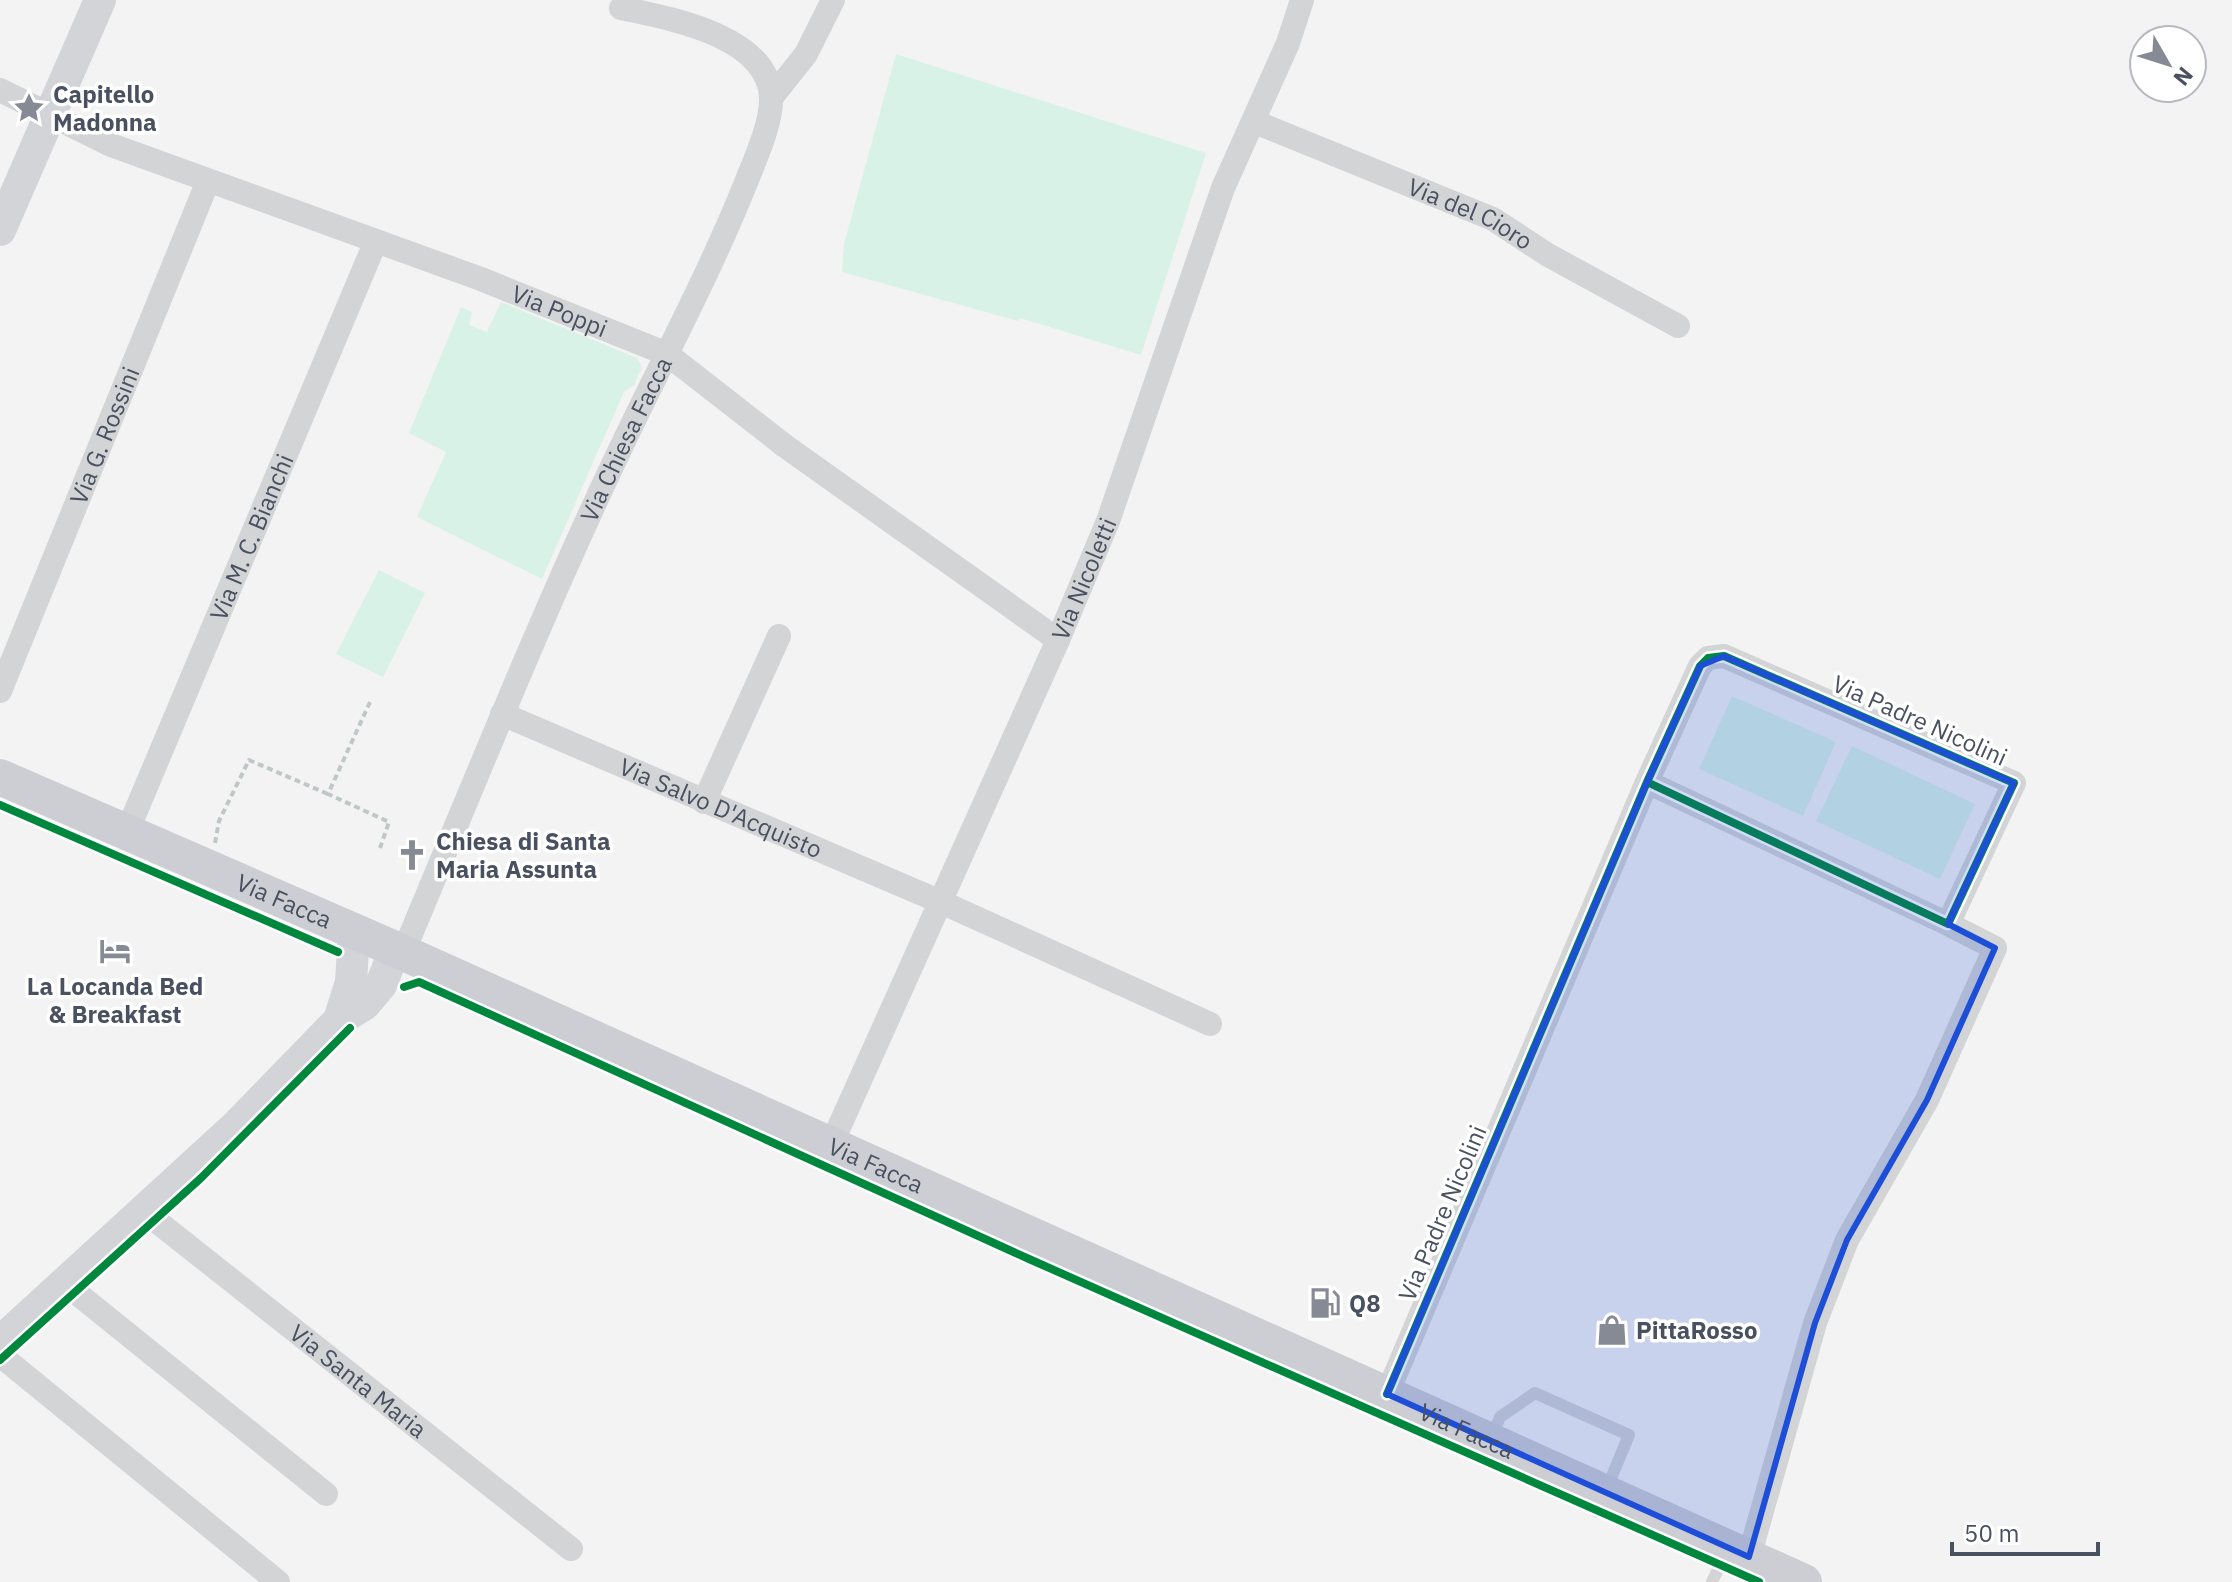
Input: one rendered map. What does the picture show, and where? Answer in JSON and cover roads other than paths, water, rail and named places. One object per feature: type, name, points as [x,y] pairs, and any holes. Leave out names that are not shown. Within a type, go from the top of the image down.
[{"type":"main road","points":[[0,230],[100,0]]},
{"type":"main road","name":"Via Facca","points":[[0,777],[399,951],[1387,1394],[1490,1441],[1601,1501],[1739,1552],[1804,1582]]},
{"type":"main road","points":[[339,1020],[351,982],[354,931]]},
{"type":"main road","points":[[0,1342],[237,1125],[339,1020],[365,1004],[381,985],[399,951]]},
{"type":"street","points":[[771,98],[806,54],[833,0]]},
{"type":"street","name":"Via Nicoletti","points":[[831,1145],[1058,640],[1108,521],[1223,188],[1255,122],[1302,0]]},
{"type":"street","points":[[621,8],[684,22],[738,46],[761,70],[771,98]]},
{"type":"street","name":"Via Poppi","points":[[0,90],[52,113],[111,145],[481,279],[667,354],[785,446],[1058,640]]},
{"type":"street","name":"Via Chiesa Facca","points":[[399,951],[615,460],[738,204],[759,150],[771,98]]},
{"type":"street","name":"Via del Cioro","points":[[1255,122],[1493,219],[1548,255],[1678,326]]},
{"type":"street","name":"Via G. Rossini","points":[[0,691],[208,181]]},
{"type":"street","name":"Via M. C. Bianchi","points":[[127,832],[375,243]]},
{"type":"street","points":[[704,802],[779,636]]},
{"type":"street","name":"Via Padre Nicolini","points":[[1387,1394],[1647,782],[1700,666],[1708,658],[1724,656],[2014,783],[1948,924]]},
{"type":"street","name":"Via Salvo D'Acquisto","points":[[502,714],[941,902],[1210,1024]]},
{"type":"street","points":[[1647,782],[1995,948],[1927,1100],[1847,1240],[1815,1323],[1739,1552]]},
{"type":"street","name":"Via Santa Maria","points":[[145,1212],[571,1549]]},
{"type":"street","points":[[63,1282],[326,1494]]},
{"type":"street","points":[[0,1355],[278,1582]]},
{"type":"lane","points":[[1490,1441],[1500,1417],[1535,1393],[1629,1435],[1601,1501]]},
{"type":"lane","points":[[1712,1582],[1739,1552]]},
{"type":"place","name":"Capitello Madonna","points":[[29,108]]},
{"type":"place","name":"Chiesa di Santa Maria Assunta","points":[[412,855]]},
{"type":"place","name":"La Locanda Bed & Breakfast","points":[[115,951]]},
{"type":"place","name":"Q8","points":[[1325,1303]]},
{"type":"place","name":"PittaRosso","points":[[1612,1330]]}]
